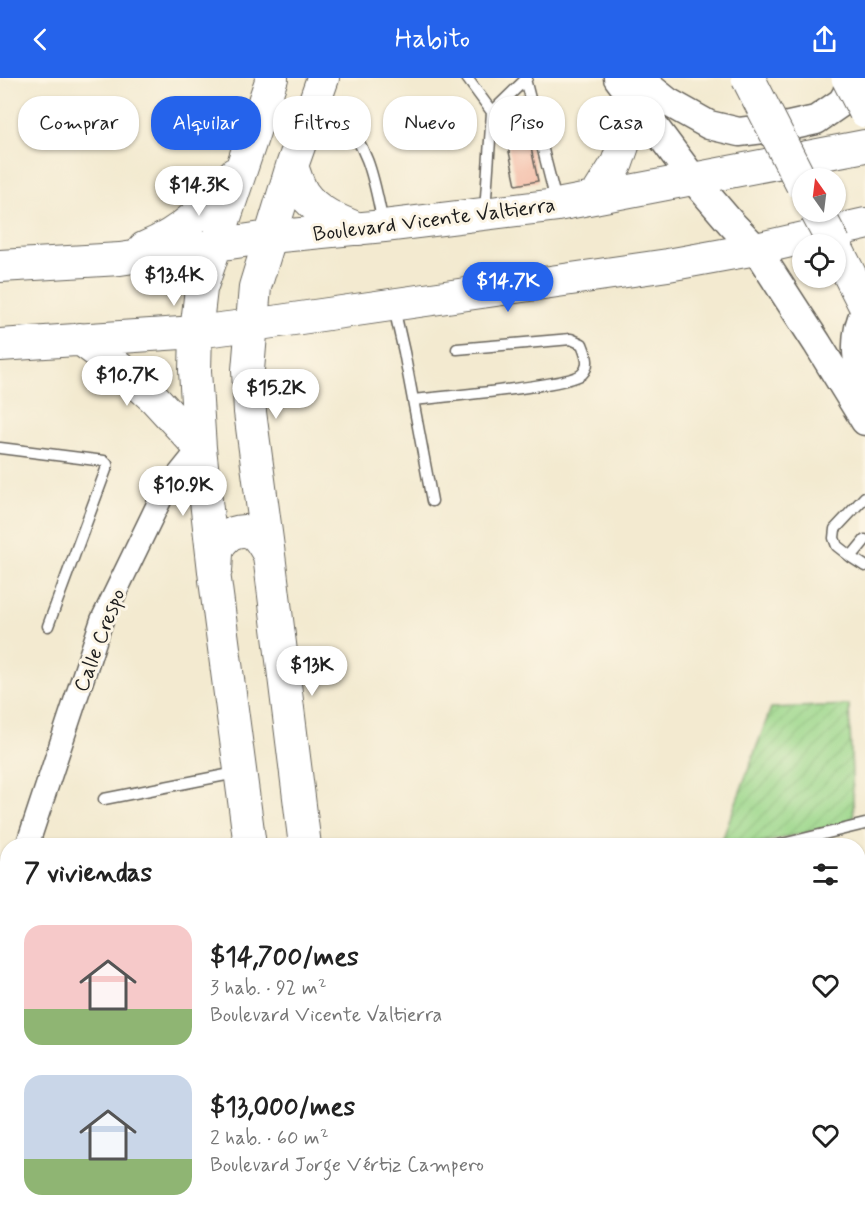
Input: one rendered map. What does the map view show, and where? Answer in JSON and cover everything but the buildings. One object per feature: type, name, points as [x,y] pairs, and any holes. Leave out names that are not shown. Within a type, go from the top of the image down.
[{"type":"main road","points":[[249,838],[200,448],[195,371],[196,332],[201,289],[272,78]]},
{"type":"main road","points":[[748,78],[794,168]]},
{"type":"main road","points":[[848,78],[865,111]]},
{"type":"main road","points":[[595,198],[617,163],[625,140],[629,84]]},
{"type":"main road","points":[[304,838],[250,412],[248,370],[255,287],[292,166],[323,86]]},
{"type":"main road","name":"Boulevard Vicente Valtierra","points":[[0,266],[120,259],[270,237],[372,228],[557,205],[865,146]]},
{"type":"main road","points":[[120,259],[153,245],[197,216],[245,162]]},
{"type":"main road","points":[[292,166],[303,192],[316,207],[336,219],[372,228]]},
{"type":"main road","points":[[0,345],[196,332],[252,325],[668,265],[756,249],[865,224]]},
{"type":"main road","points":[[846,268],[865,305]]},
{"type":"main road","points":[[80,339],[126,373],[154,398],[200,448]]},
{"type":"main road","points":[[215,580],[219,545],[229,534],[243,530],[253,532],[269,555]]},
{"type":"street","points":[[629,84],[709,125],[739,132],[816,120],[842,102],[856,78]]},
{"type":"street","points":[[629,84],[693,180],[756,249],[865,421]]},
{"type":"street","points":[[865,312],[859,328],[857,346],[858,372],[865,397]]},
{"type":"street","name":"Calle Crespo","points":[[30,838],[102,620],[163,494],[200,448]]},
{"type":"lane","points":[[467,78],[489,108]]},
{"type":"lane","points":[[508,96],[526,79]]},
{"type":"lane","points":[[526,79],[557,205]]},
{"type":"lane","points":[[323,86],[339,117],[351,130],[364,151],[372,173],[372,228]]},
{"type":"lane","points":[[484,213],[489,150]]},
{"type":"lane","points":[[393,305],[432,501]]},
{"type":"lane","points":[[413,400],[563,381],[581,375],[586,367],[587,357],[582,344],[571,339],[457,349]]},
{"type":"lane","points":[[0,448],[104,461],[107,464],[48,626]]},
{"type":"lane","points":[[865,497],[835,529],[834,538],[837,546],[865,566]]},
{"type":"lane","points":[[851,557],[865,540]]},
{"type":"lane","points":[[104,799],[240,772]]},
{"type":"lane","points":[[807,838],[865,824]]},
{"type":"green space","points":[[849,705],[854,821],[784,838],[723,838],[771,708]]}]
